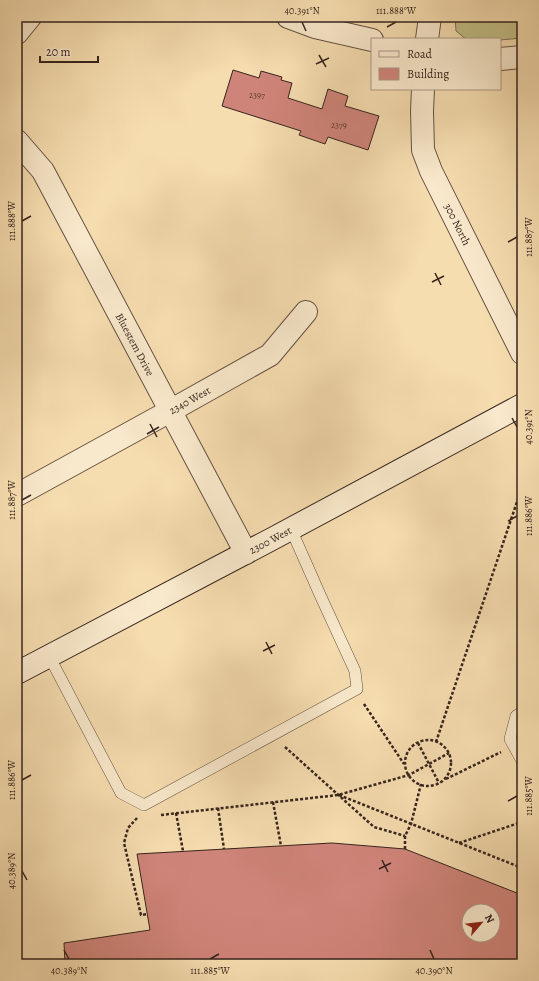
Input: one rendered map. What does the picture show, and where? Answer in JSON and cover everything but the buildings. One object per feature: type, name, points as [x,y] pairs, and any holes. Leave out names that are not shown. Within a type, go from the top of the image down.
[{"type":"street","points":[[17,33],[30,17]]},
{"type":"street","points":[[288,17],[315,27],[371,40]]},
{"type":"street","points":[[427,38],[430,17]]},
{"type":"street","points":[[501,59],[522,57]]},
{"type":"street","name":"300 North","points":[[423,90],[423,150],[431,171],[522,353]]},
{"type":"street","name":"Bluestem Drive","points":[[17,140],[43,171],[246,553]]},
{"type":"street","name":"2340 West","points":[[17,494],[270,356],[306,312]]},
{"type":"street","name":"2300 West","points":[[17,673],[246,553],[522,405]]},
{"type":"lane","points":[[49,656],[121,793],[144,805],[356,689],[355,671],[320,597],[291,529]]},
{"type":"lane","points":[[522,712],[516,716],[510,739],[522,761]]},
{"type":"path","points":[[436,742],[522,487]]},
{"type":"path","points":[[364,704],[406,766]]},
{"type":"path","points":[[444,780],[451,767],[449,753],[444,747],[431,740],[423,740],[410,748],[406,755],[406,771],[410,778],[423,786],[431,786],[439,783],[505,750]]},
{"type":"path","points":[[418,743],[439,783]]},
{"type":"path","points":[[284,747],[374,827],[405,836]]},
{"type":"path","points":[[154,815],[338,795],[409,775],[449,753]]},
{"type":"path","points":[[405,850],[405,836],[411,824],[421,784]]},
{"type":"path","points":[[338,795],[522,868]]},
{"type":"path","points":[[273,802],[281,846]]},
{"type":"path","points":[[218,808],[224,849]]},
{"type":"path","points":[[176,813],[183,851]]},
{"type":"path","points":[[138,816],[128,828],[124,843],[141,916],[148,914]]},
{"type":"path","points":[[459,843],[522,822]]},
{"type":"shaded area","points":[[455,17],[522,17],[522,38],[501,40],[501,38],[465,38],[456,31]]}]
